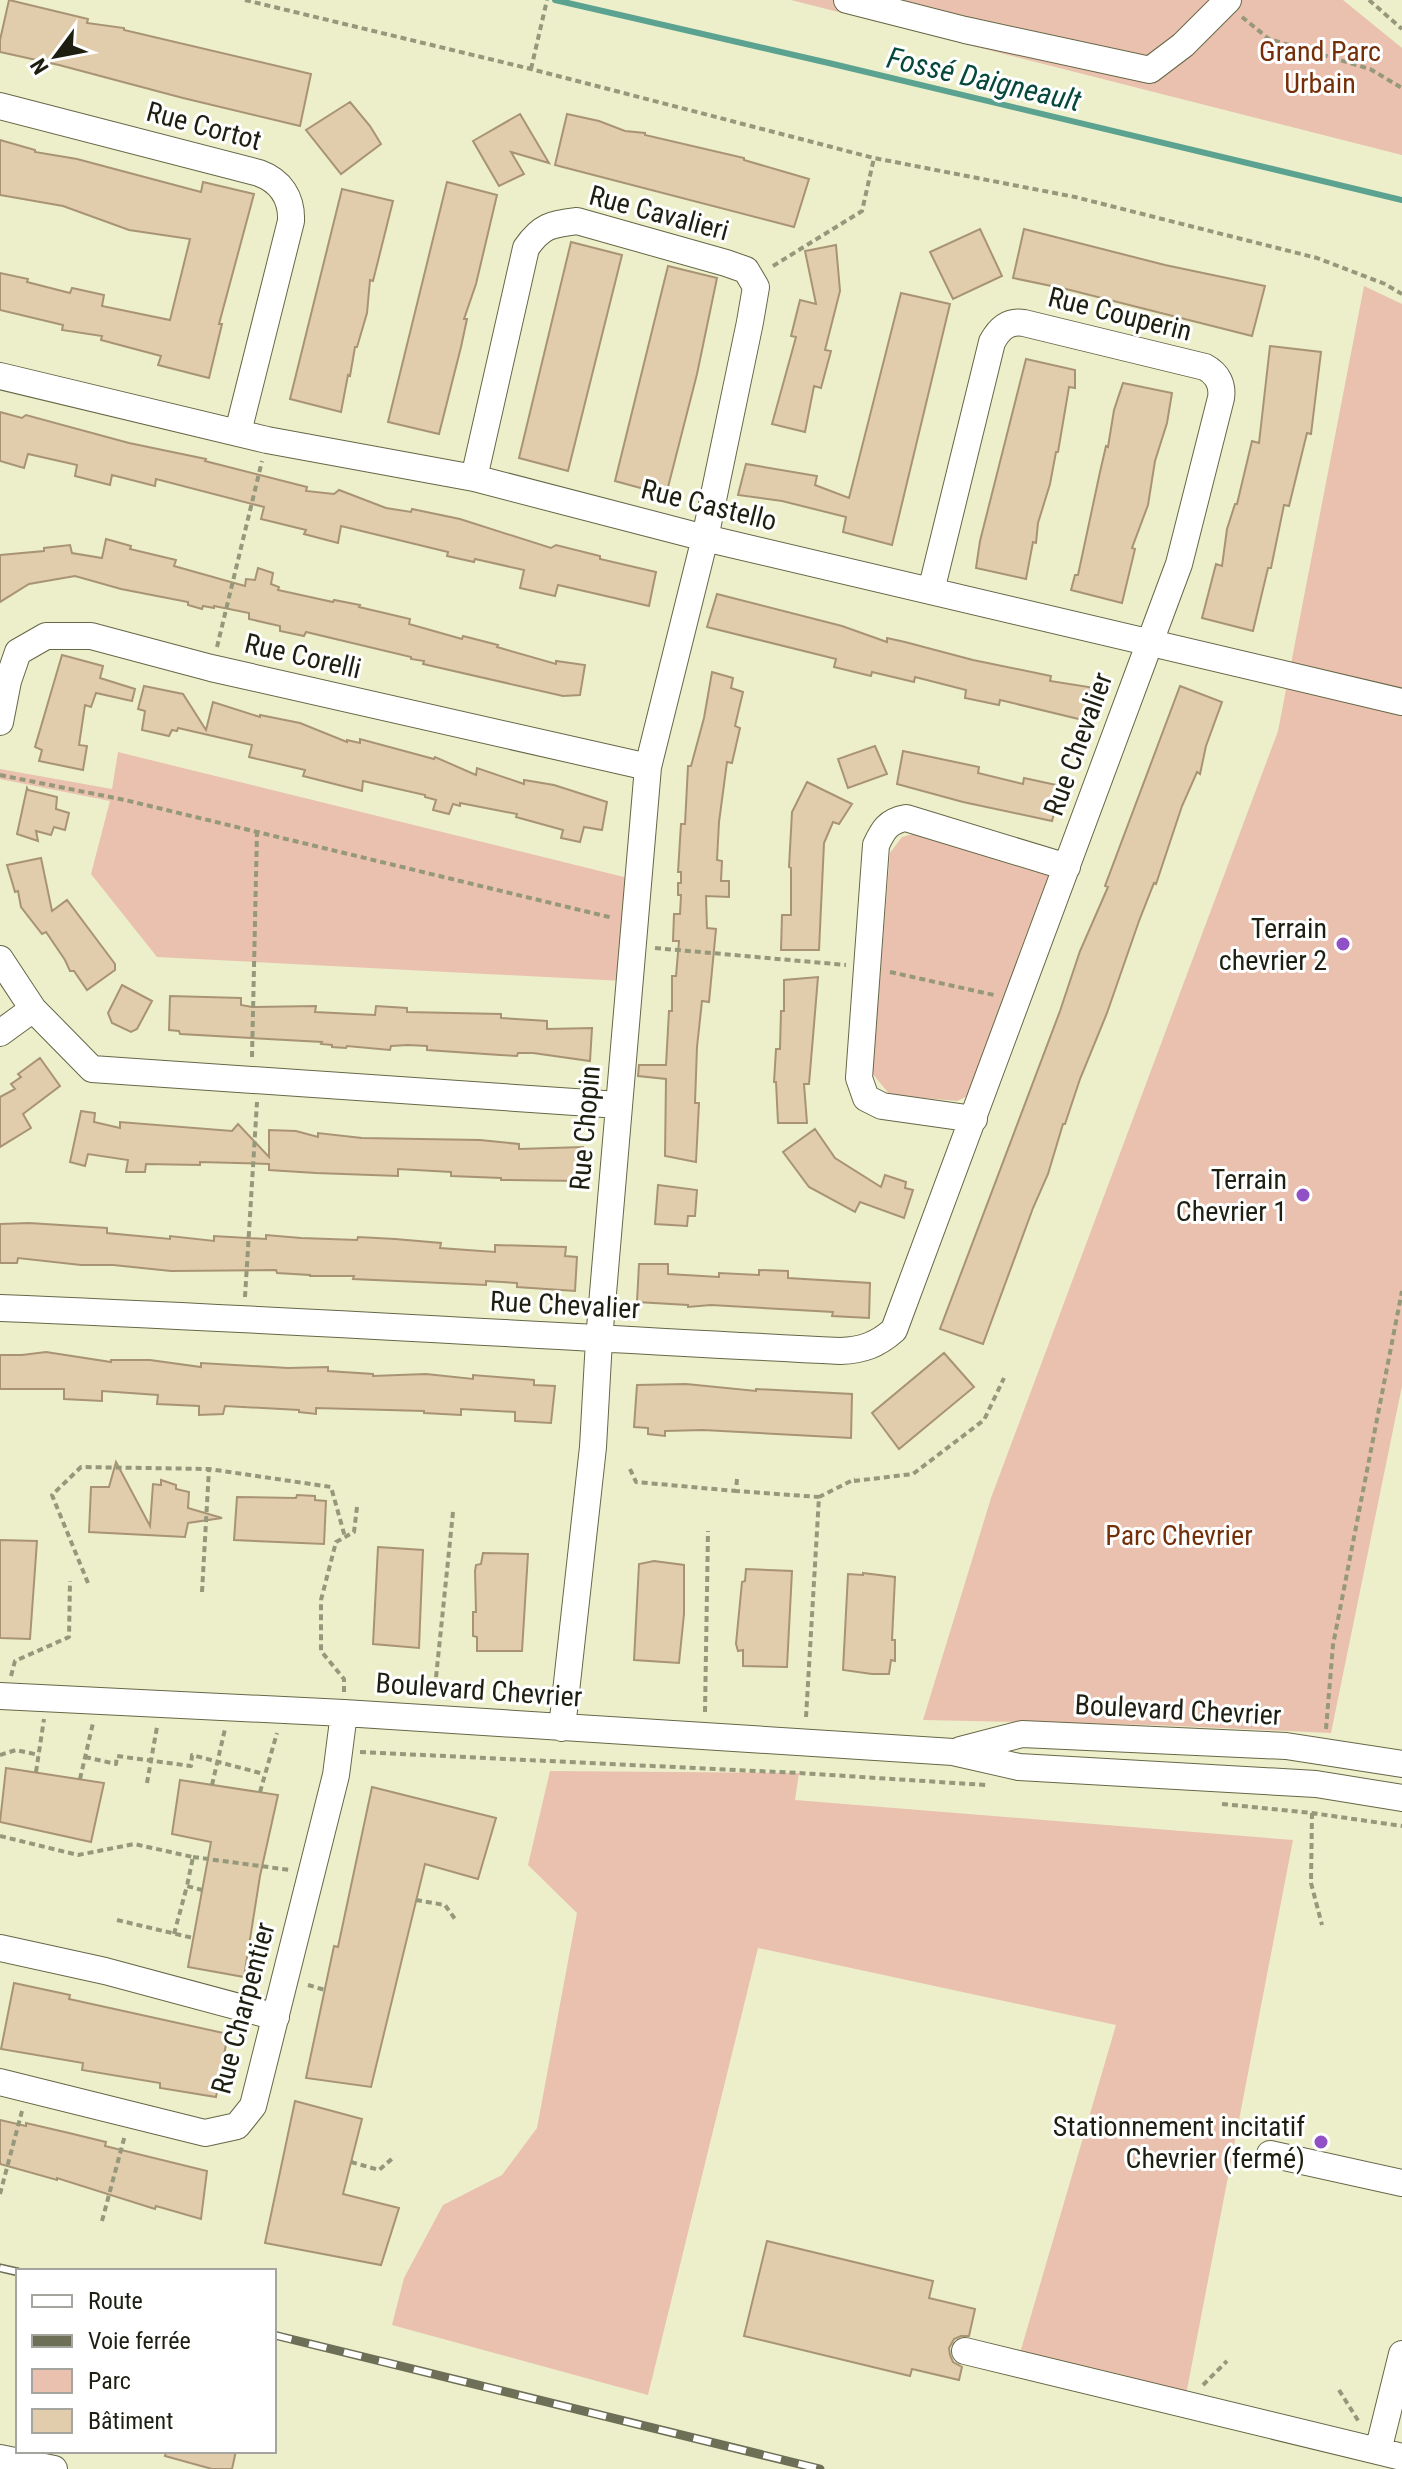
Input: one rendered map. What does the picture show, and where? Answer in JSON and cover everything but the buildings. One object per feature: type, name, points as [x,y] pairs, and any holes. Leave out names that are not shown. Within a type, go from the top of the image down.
[{"type":"street","points":[[847,0],[965,30],[1150,70],[1183,45],[1227,0]]},
{"type":"street","name":"Rue Cortot","points":[[0,106],[259,173],[276,181],[285,192],[291,206],[291,221],[238,432]]},
{"type":"street","name":"Rue Cavalieri","points":[[474,478],[526,248],[537,232],[555,223],[577,221],[746,270],[756,287],[705,538]]},
{"type":"street","name":"Rue Couperin","points":[[931,591],[992,342],[1007,325],[1024,323],[1205,367],[1214,372],[1221,384],[1221,398],[1185,545],[1149,642]]},
{"type":"street","name":"Rue Castello","points":[[0,376],[267,440],[474,478],[705,538],[1402,702]]},
{"type":"street","name":"Rue Chopin","points":[[562,1728],[593,1447],[599,1340],[648,767],[705,538]]},
{"type":"street","name":"Rue Corelli","points":[[0,722],[8,681],[18,652],[46,636],[91,636],[211,668],[648,767]]},
{"type":"street","name":"Rue Chevalier","points":[[0,1308],[244,1318],[840,1351],[859,1351],[879,1343],[894,1330],[1149,642]]},
{"type":"street","points":[[974,1119],[882,1106],[866,1098],[859,1078],[876,845],[883,829],[895,820],[906,818],[1067,867]]},
{"type":"street","points":[[2,968],[33,1009],[92,1069],[619,1105]]},
{"type":"street","points":[[0,1033],[33,1009]]},
{"type":"street","name":"Boulevard Chevrier","points":[[6,1686],[47,1698],[98,1701],[284,1710],[344,1703],[562,1728],[953,1752],[1019,1767],[1316,1784],[1402,1798]]},
{"type":"street","name":"Rue Charpentier","points":[[0,2082],[205,2133],[237,2126],[253,2106],[283,1979],[313,1875],[340,1751],[344,1703]]},
{"type":"street","name":"Boulevard Chevrier","points":[[953,1752],[1022,1734],[1286,1746],[1402,1764]]},
{"type":"street","points":[[1358,1791],[1365,1758]]},
{"type":"street","points":[[0,1948],[105,1971],[276,2017]]},
{"type":"street","points":[[1270,2154],[1402,2183]]},
{"type":"street","points":[[965,2351],[1390,2454],[1402,2354]]},
{"type":"street","points":[[0,2458],[53,2469]]},
{"type":"path","points":[[245,0],[531,69],[874,158],[1075,197],[1317,258],[1385,284],[1402,294]]},
{"type":"path","points":[[531,69],[547,0]]},
{"type":"path","points":[[1227,0],[1255,30],[1269,39],[1370,69],[1402,88]]},
{"type":"path","points":[[1369,0],[1402,29]]},
{"type":"path","points":[[773,266],[862,211],[874,158]]},
{"type":"path","points":[[211,668],[267,440]]},
{"type":"path","points":[[0,775],[125,800],[606,917],[635,919]]},
{"type":"path","points":[[244,1318],[255,1080],[257,832]]},
{"type":"path","points":[[633,946],[868,967],[1018,1001]]},
{"type":"path","points":[[1326,1738],[1333,1645],[1402,1291]]},
{"type":"path","points":[[630,1469],[636,1482],[819,1497],[853,1480],[913,1474],[984,1420],[1004,1378]]},
{"type":"path","points":[[88,1583],[52,1495],[81,1467],[209,1469],[331,1487],[345,1537]]},
{"type":"path","points":[[202,1592],[209,1469]]},
{"type":"path","points":[[736,1491],[737,1479]]},
{"type":"path","points":[[806,1717],[819,1497]]},
{"type":"path","points":[[344,1703],[344,1679],[321,1651],[321,1600],[336,1542],[354,1532],[357,1507]]},
{"type":"path","points":[[434,1699],[453,1512]]},
{"type":"path","points":[[705,1712],[708,1531]]},
{"type":"path","points":[[6,1686],[15,1661],[69,1637],[70,1581]]},
{"type":"path","points":[[36,1772],[47,1698]]},
{"type":"path","points":[[80,1779],[98,1701]]},
{"type":"path","points":[[147,1783],[161,1704]]},
{"type":"path","points":[[212,1785],[231,1707]]},
{"type":"path","points":[[260,1792],[284,1710]]},
{"type":"path","points":[[0,1755],[16,1750],[39,1755]]},
{"type":"path","points":[[340,1751],[986,1785]]},
{"type":"path","points":[[85,1757],[116,1764],[117,1756],[191,1766],[192,1755],[264,1774]]},
{"type":"path","points":[[1220,1804],[1402,1826]]},
{"type":"path","points":[[1312,1813],[1311,1883],[1322,1925]]},
{"type":"path","points":[[0,1836],[78,1855],[134,1844],[193,1857],[295,1871]]},
{"type":"path","points":[[174,1934],[193,1857]]},
{"type":"path","points":[[187,1886],[202,1890]]},
{"type":"path","points":[[416,1900],[445,1905],[455,1919]]},
{"type":"path","points":[[117,1920],[193,1938]]},
{"type":"path","points":[[0,2194],[28,2089]]},
{"type":"path","points":[[102,2221],[130,2114]]},
{"type":"path","points":[[351,2162],[379,2170],[394,2157]]},
{"type":"path","points":[[1184,2405],[1227,2361]]},
{"type":"green space","name":"Grand Parc Urbain","points":[[791,0],[1343,0],[1402,48],[1402,155]]},
{"type":"green space","name":"Parc Chevrier","points":[[1364,286],[1402,304],[1402,1386],[1331,1733],[923,1720],[991,1498],[1278,731]]},
{"type":"green space","points":[[118,752],[632,879],[624,981],[157,957],[91,874],[110,801],[0,779],[0,769],[112,789]]},
{"type":"green space","points":[[920,832],[1061,871],[974,1093],[957,1101],[890,1095],[872,1073],[890,853],[902,837]]},
{"type":"green space","points":[[550,1771],[799,1773],[795,1800],[1293,1840],[1184,2405],[1020,2353],[1116,2025],[758,1948],[648,2395],[392,2325],[404,2278],[443,2205],[502,2175],[537,2128],[577,1913],[528,1865]]},
{"type":"waterway","name":"Fossé Daigneault","points":[[555,0],[1402,200]]},
{"type":"railway","points":[[0,2268],[16,2272]]},
{"type":"railway","points":[[276,2335],[820,2469]]},
{"type":"place","name":"Terrain chevrier 2","points":[[1343,944]]},
{"type":"place","name":"Terrain Chevrier 1","points":[[1303,1195]]},
{"type":"place","name":"Stationnement incitatif Chevrier (fermé)","points":[[1321,2142]]}]
